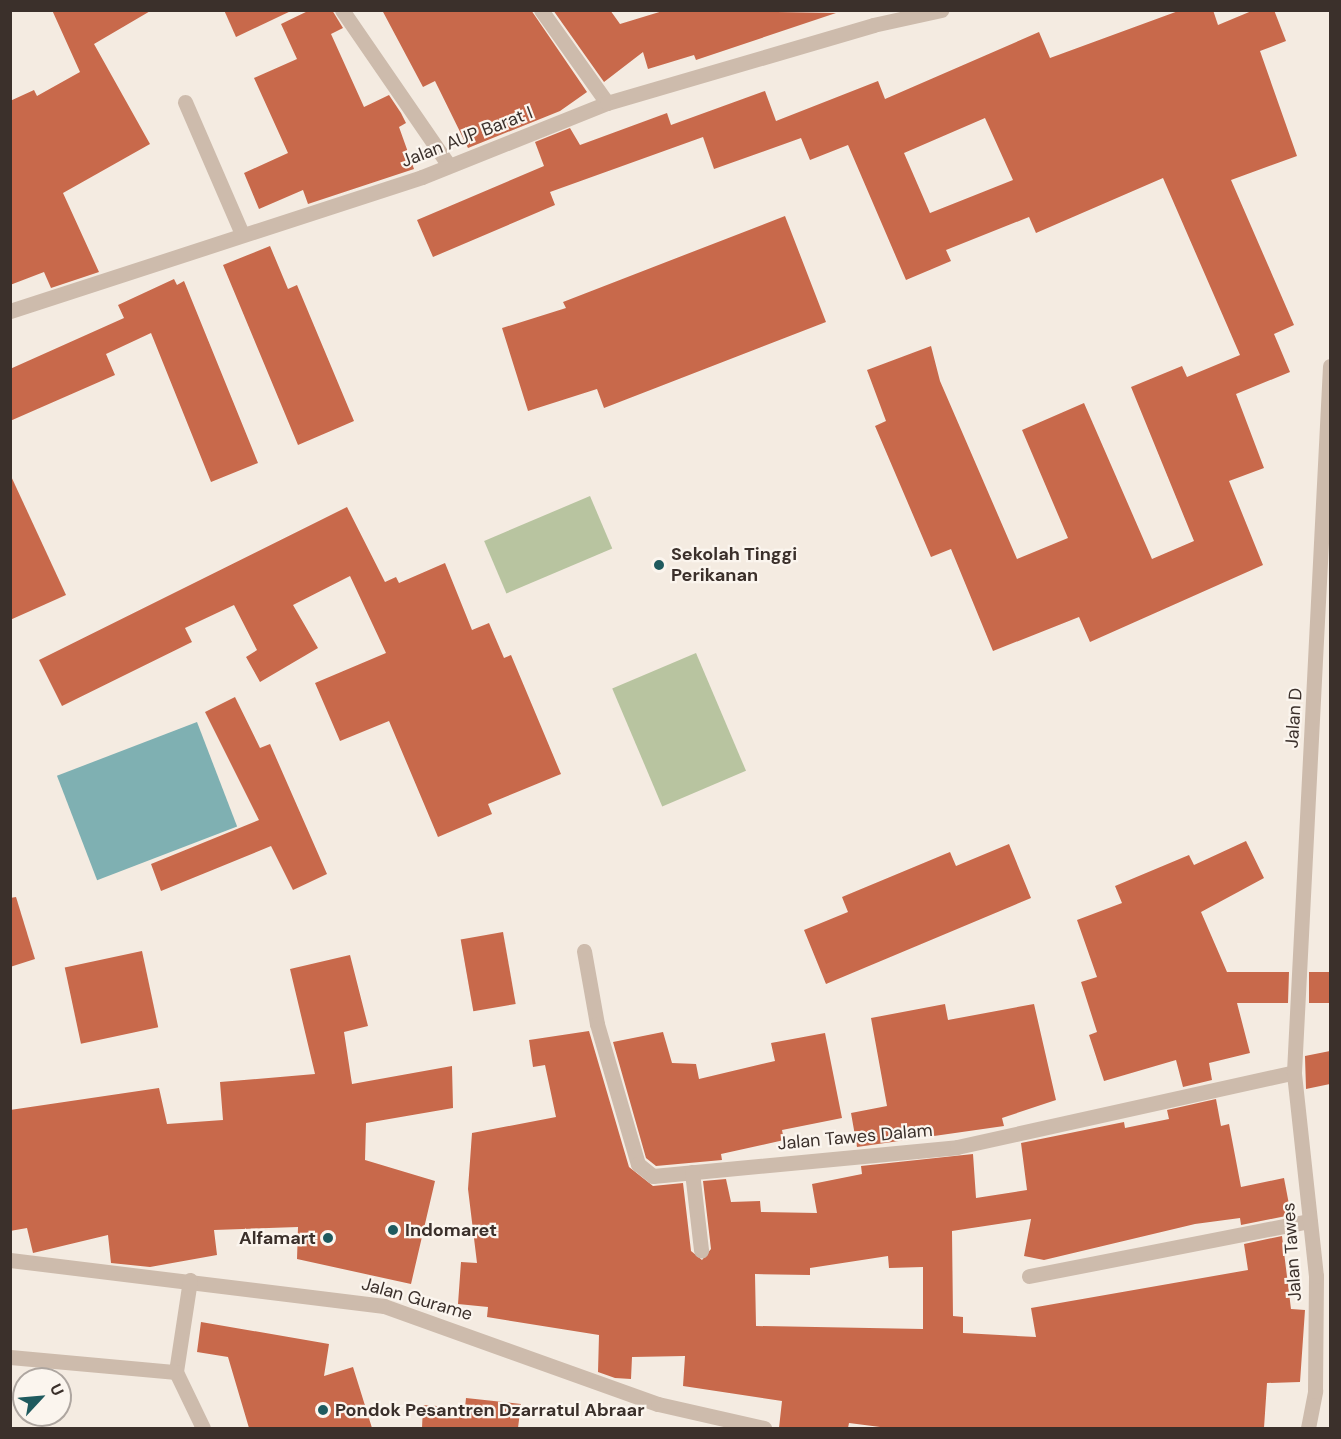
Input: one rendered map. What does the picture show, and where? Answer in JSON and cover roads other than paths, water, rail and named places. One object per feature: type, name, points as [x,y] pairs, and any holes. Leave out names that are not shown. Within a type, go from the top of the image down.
[{"type":"street","points":[[342,10],[448,164]]},
{"type":"street","points":[[541,10],[607,103]]},
{"type":"street","points":[[866,10],[873,25]]},
{"type":"street","name":"Jalan AUP Barat I","points":[[10,311],[448,164],[607,103],[873,25],[941,10]]},
{"type":"street","points":[[184,102],[242,234]]},
{"type":"street","name":"Jalan D","points":[[1294,1072],[1316,671],[1326,658],[1330,366]]},
{"type":"street","name":"Jalan Tawes Dalam","points":[[584,951],[597,1024],[638,1164],[653,1176],[957,1147],[1294,1072]]},
{"type":"street","name":"Jalan Tawes","points":[[1294,1072],[1316,1276],[1315,1391],[1308,1428]]},
{"type":"street","points":[[692,1172],[701,1250]]},
{"type":"street","points":[[1029,1276],[1310,1221]]},
{"type":"street","name":"Jalan Gurame","points":[[10,1260],[190,1280],[384,1306],[714,1424],[764,1428]]},
{"type":"street","points":[[190,1280],[177,1372],[203,1428]]},
{"type":"street","points":[[10,1357],[177,1372]]},
{"type":"water","points":[[197,722],[237,827],[97,880],[57,776]]},
{"type":"place","name":"Sekolah Tinggi Perikanan","points":[[659,565]]},
{"type":"place","name":"Indomaret","points":[[393,1230]]},
{"type":"place","name":"Alfamart","points":[[328,1238]]},
{"type":"place","name":"Pondok Pesantren Dzarratul Abraar","points":[[323,1410]]}]
